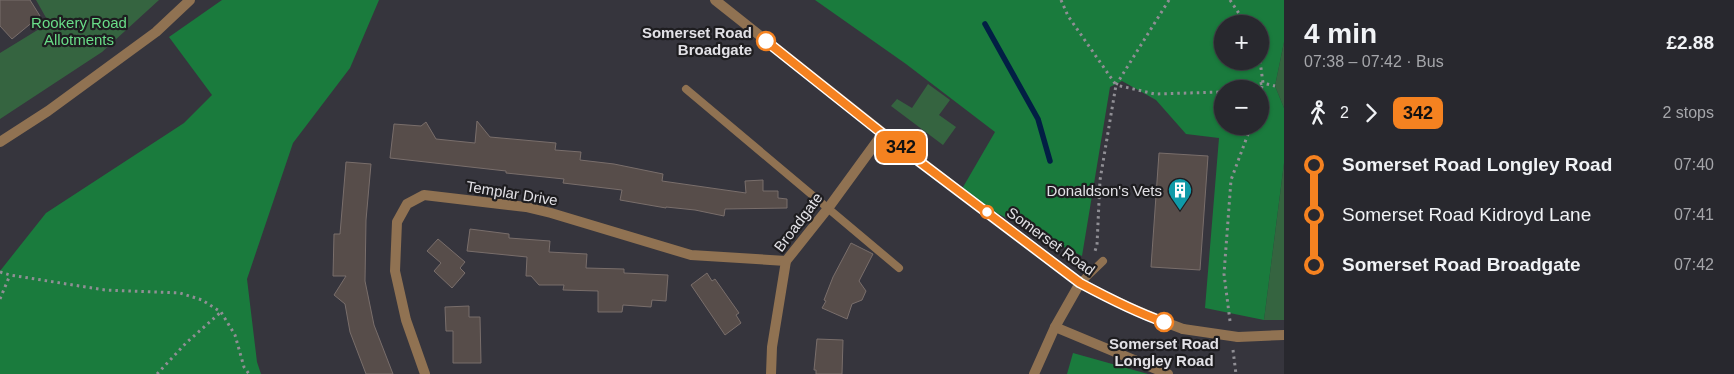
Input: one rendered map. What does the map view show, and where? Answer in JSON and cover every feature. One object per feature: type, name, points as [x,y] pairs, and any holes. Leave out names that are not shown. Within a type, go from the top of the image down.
[{"type":"street","points":[[0,142],[48,111],[156,32],[190,0]]},
{"type":"street","name":"Somerset Road","points":[[715,0],[883,134],[1080,283],[1114,302],[1184,329],[1238,337],[1284,335]]},
{"type":"street","name":"Broadgate","points":[[771,374],[772,347],[786,261],[883,134]]},
{"type":"street","name":"Templar Drive","points":[[426,374],[406,320],[395,271],[397,222],[407,204],[424,195],[526,207],[690,255],[786,261]]},
{"type":"street","points":[[1034,374],[1055,327],[1080,283]]},
{"type":"street","points":[[1055,327],[1168,374]]},
{"type":"lane","points":[[686,89],[829,207],[837,217],[899,268]]},
{"type":"lane","points":[[1080,283],[1103,261]]},
{"type":"path","points":[[1061,0],[1068,16],[1116,84],[1155,94],[1214,92]]},
{"type":"path","points":[[1094,253],[1097,245],[1100,180],[1116,84],[1169,0]]},
{"type":"path","points":[[1230,0],[1240,15]]},
{"type":"path","points":[[1269,85],[1275,86]]},
{"type":"path","points":[[1231,329],[1224,274],[1231,180],[1247,135]]},
{"type":"path","points":[[0,272],[105,290],[180,293],[202,300],[221,312],[235,334],[244,367],[249,374]]},
{"type":"path","points":[[0,299],[10,275]]},
{"type":"path","points":[[157,374],[186,342],[221,312]]},
{"type":"path","points":[[1233,347],[1236,374]]},
{"type":"green space","name":"Rookery Road Allotments","points":[[36,0],[159,0],[102,52],[0,119],[0,53],[49,23]]},
{"type":"green space","points":[[222,0],[379,0],[350,68],[293,143],[247,279],[257,362],[261,374],[0,374],[0,271],[46,213],[184,123],[212,95],[169,37]]},
{"type":"green space","points":[[815,0],[1284,0],[1284,42],[1275,86],[1284,108],[1284,163],[1264,320],[1205,308],[1219,138],[1186,134],[1156,100],[1122,81],[1110,87],[1082,256],[959,194],[995,132],[906,64]]},
{"type":"green space","points":[[1284,42],[1284,108],[1275,86]]},
{"type":"green space","points":[[928,84],[950,100],[939,115],[956,127],[943,145],[891,106],[897,99],[912,108]]},
{"type":"green space","points":[[1284,163],[1284,320],[1264,320]]},
{"type":"green space","points":[[1073,353],[1148,374],[1067,374]]},
{"type":"building","points":[[0,0],[30,0],[40,16],[12,39],[0,26]]},
{"type":"building","points":[[477,121],[490,137],[556,143],[555,150],[581,152],[580,160],[614,164],[663,174],[662,181],[746,193],[745,181],[763,180],[763,191],[778,191],[778,198],[787,199],[787,208],[725,209],[724,216],[695,210],[666,208],[620,200],[622,190],[563,183],[564,179],[390,158],[394,124],[421,126],[426,122],[436,139],[475,143]]},
{"type":"building","name":"Donaldson's Vets","points":[[1159,153],[1208,156],[1200,270],[1151,267]]},
{"type":"building","points":[[346,162],[371,164],[366,220],[365,281],[374,325],[393,374],[366,374],[350,332],[345,304],[334,295],[346,276],[333,276],[334,234],[340,234]]},
{"type":"building","points":[[470,229],[509,234],[509,238],[550,241],[549,252],[587,254],[586,268],[624,269],[624,273],[668,275],[666,301],[652,300],[651,307],[623,305],[622,312],[598,312],[598,291],[563,290],[564,285],[539,285],[531,276],[526,276],[527,257],[467,251]]},
{"type":"building","points":[[438,239],[465,262],[460,268],[465,273],[452,288],[434,271],[441,263],[427,251]]},
{"type":"building","points":[[851,243],[873,254],[859,281],[866,291],[862,300],[852,304],[847,319],[822,308],[833,277]]},
{"type":"building","points":[[707,273],[712,281],[715,279],[739,313],[736,315],[741,323],[725,335],[691,285]]},
{"type":"building","points":[[469,306],[469,317],[480,317],[481,363],[453,363],[453,331],[446,331],[445,307]]},
{"type":"building","points":[[817,339],[843,340],[842,374],[816,374],[816,370],[814,370]]},
{"type":"waterway","points":[[985,24],[1038,119],[1050,161]]},
{"type":"bus line","name":"342","points":[[766,41],[883,134],[1080,283],[1114,302],[1164,322]]},
{"type":"place","name":"Somerset Road Broadgate","points":[[766,41]]},
{"type":"place","name":"Donaldson's Vets","points":[[1180,211]]},
{"type":"place","name":"Somerset Road Longley Road","points":[[1164,322]]}]
